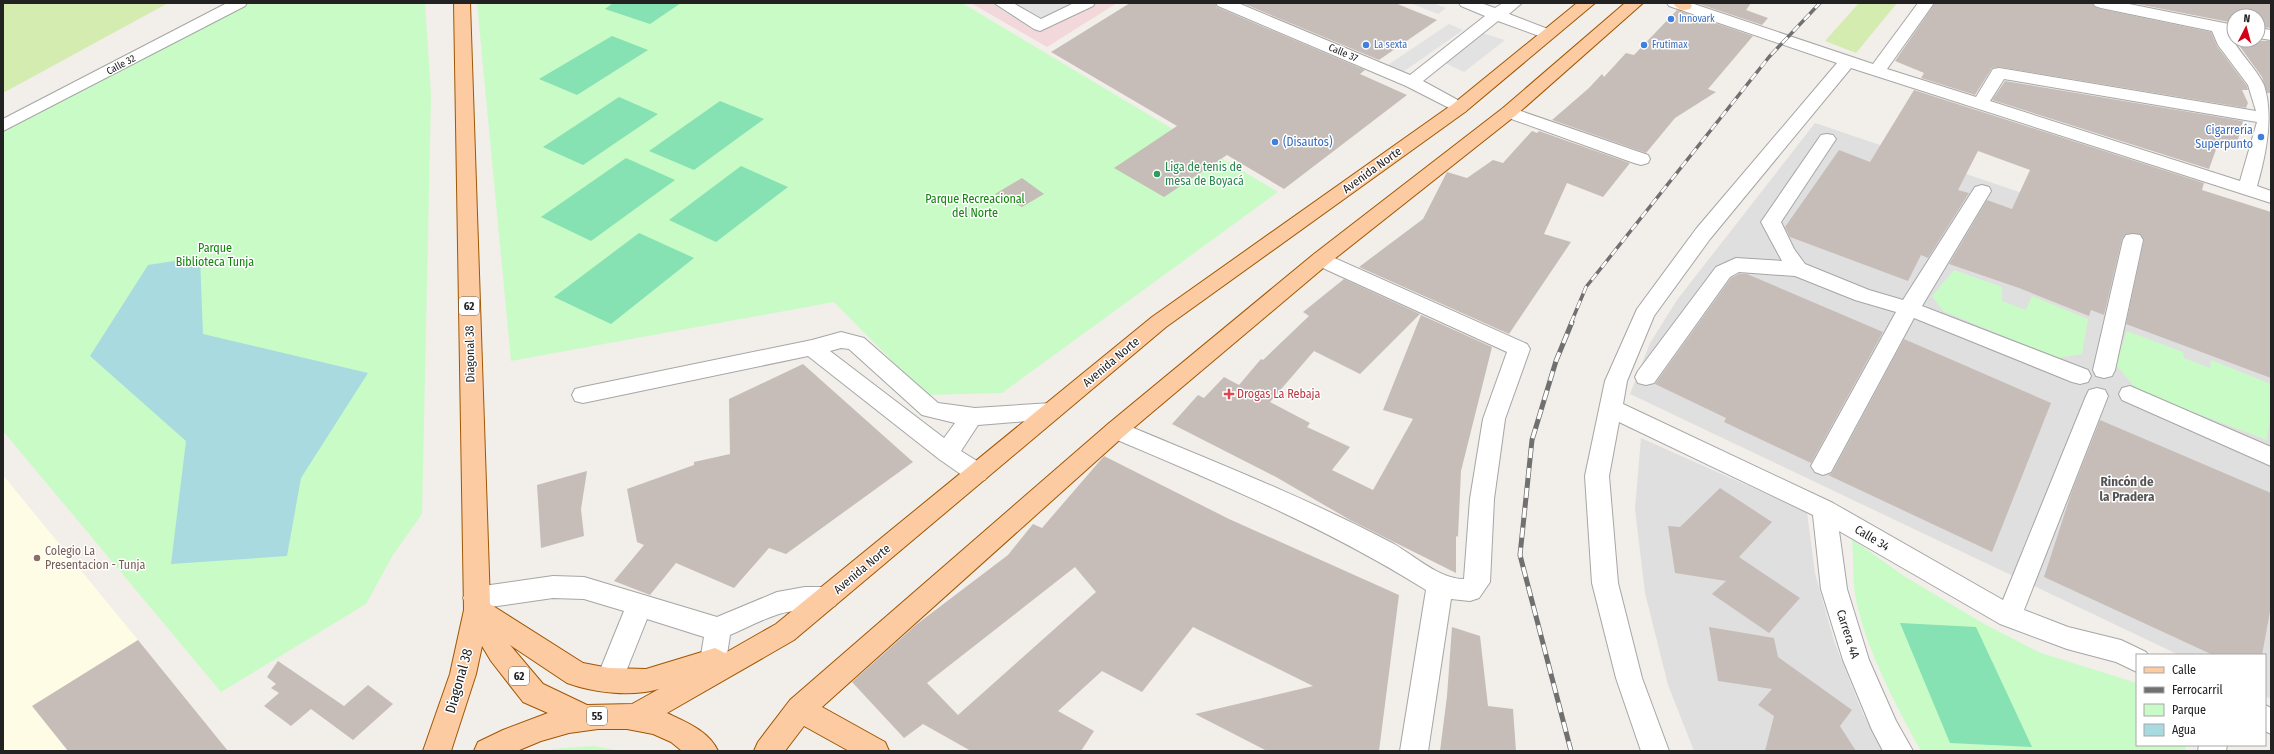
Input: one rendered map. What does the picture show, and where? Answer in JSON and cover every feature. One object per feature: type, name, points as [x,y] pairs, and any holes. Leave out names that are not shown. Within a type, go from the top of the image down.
[{"type":"main road","name":"Diagonal 38","points":[[437,751],[463,674],[476,604],[462,3]]},
{"type":"main road","name":"Avenida Norte","points":[[634,718],[786,632],[977,473],[1028,433],[1051,411],[1159,322],[1459,108],[1547,34],[1587,3]]},
{"type":"main road","points":[[768,751],[800,709],[1116,430],[1321,259],[1509,112],[1635,3]]},
{"type":"main road","name":"Diagonal 38","points":[[476,604],[500,653],[533,692],[584,717]]},
{"type":"main road","points":[[476,604],[577,674],[609,680],[646,681],[713,661],[786,632]]},
{"type":"main road","points":[[800,709],[875,751]]},
{"type":"main road","name":"55","points":[[488,751],[533,730],[559,722],[584,717],[610,716],[634,718],[659,724],[682,734],[704,751]]},
{"type":"street","name":"Calle 32","points":[[3,126],[239,3]]},
{"type":"street","points":[[1002,3],[1040,26],[1074,5]]},
{"type":"street","name":"Calle 37","points":[[1224,3],[1412,82],[1459,108]]},
{"type":"street","points":[[1467,3],[1547,34]]},
{"type":"street","points":[[1412,82],[1496,14],[1514,3]]},
{"type":"street","points":[[1877,71],[1926,3]]},
{"type":"street","points":[[2101,3],[2226,29]]},
{"type":"street","points":[[1680,4],[1877,71],[2271,197]]},
{"type":"street","points":[[2228,48],[2256,85],[2267,118],[2247,190]]},
{"type":"street","points":[[1655,751],[1629,678],[1605,583],[1597,476],[1616,381],[1644,314],[1703,234],[1848,61]]},
{"type":"street","points":[[1980,104],[1999,73],[2267,118]]},
{"type":"street","points":[[1509,112],[1641,159]]},
{"type":"street","points":[[1798,270],[1785,252],[1771,222],[1827,139]]},
{"type":"street","points":[[1823,466],[1908,308],[1922,290],[1982,191]]},
{"type":"street","points":[[2104,370],[2133,240]]},
{"type":"street","points":[[1116,430],[1293,505],[1386,552],[1440,585],[1456,590],[1470,590],[1477,582],[1482,499],[1494,419],[1519,349],[1321,259]]},
{"type":"street","points":[[1646,377],[1723,272],[1736,265],[1798,270],[1862,295],[1908,308],[2080,376]]},
{"type":"street","points":[[583,395],[812,348],[841,340],[856,343],[930,409],[944,414],[972,416],[1051,411]]},
{"type":"street","points":[[812,348],[948,453],[977,473]]},
{"type":"street","points":[[2092,368],[2104,370],[2123,380],[2129,388],[2130,394],[2126,399],[2118,400],[2097,396],[2087,389],[2081,382],[2080,376],[2084,370],[2092,368]]},
{"type":"street","points":[[2130,394],[2271,457]]},
{"type":"street","points":[[2009,616],[2097,396]]},
{"type":"street","name":"Calle 34","points":[[1610,408],[1824,510],[1928,571],[2009,616],[2067,638],[2121,652],[2136,660]]},
{"type":"street","points":[[948,453],[972,416]]},
{"type":"street","name":"Carrera 4A","points":[[1824,510],[1834,589],[1856,660],[1886,730],[1898,751]]},
{"type":"street","points":[[1414,751],[1440,585]]},
{"type":"street","points":[[476,604],[553,587],[584,588],[709,627],[718,628],[777,603],[805,598],[826,598]]},
{"type":"street","points":[[609,680],[639,605]]},
{"type":"street","points":[[713,661],[718,628]]},
{"type":"shaded area","points":[[971,3],[1117,3],[1047,47]]},
{"type":"shaded area","points":[[990,3],[1089,3],[1034,30]]},
{"type":"shaded area","points":[[1410,3],[1433,3],[1446,8],[1438,14]]},
{"type":"shaded area","points":[[1449,24],[1463,30],[1400,74],[1385,67]]},
{"type":"shaded area","points":[[1479,32],[1505,40],[1464,72],[1443,62]]},
{"type":"shaded area","points":[[1815,123],[2271,277],[2271,699],[2266,696],[2266,654],[2177,654],[1630,394],[1650,343],[1677,300]]},
{"type":"shaded area","points":[[1641,438],[1807,512],[1815,573],[1834,641],[1863,714],[1883,751],[1694,751],[1668,685],[1645,593],[1635,509]]},
{"type":"shaded area","name":"Colegio La Presentacion - Tunja","points":[[3,475],[138,640],[228,751],[3,751]]},
{"type":"green space","points":[[3,3],[168,3],[3,93]]},
{"type":"green space","name":"Parque Biblioteca Tunja","points":[[238,3],[425,3],[431,96],[422,514],[393,555],[366,604],[221,692],[3,431],[3,126]]},
{"type":"green space","name":"Parque Recreacional del Norte","points":[[477,3],[962,3],[1278,192],[1002,393],[926,395],[834,302],[511,361]]},
{"type":"green space","points":[[613,3],[681,3],[650,24],[605,9]]},
{"type":"green space","points":[[1859,3],[1897,3],[1856,53],[1825,41]]},
{"type":"green space","points":[[612,36],[648,50],[577,95],[539,79]]},
{"type":"green space","points":[[619,97],[658,114],[583,165],[543,147]]},
{"type":"green space","points":[[720,101],[764,119],[694,170],[649,151]]},
{"type":"green space","points":[[626,158],[675,180],[591,241],[541,217]]},
{"type":"green space","points":[[741,166],[788,187],[716,242],[669,220]]},
{"type":"green space","points":[[639,233],[694,258],[611,324],[554,297]]},
{"type":"green space","points":[[1954,270],[2002,287],[2002,301],[2026,310],[2032,296],[2088,319],[2082,354],[2057,358],[1943,311],[1932,296]]},
{"type":"green space","points":[[2127,331],[2183,352],[2184,358],[2210,368],[2211,360],[2271,384],[2271,411],[2267,440],[2138,391],[2116,365]]},
{"type":"green space","points":[[1852,539],[1904,576],[1984,624],[2041,653],[2136,683],[2136,746],[2186,746],[2185,751],[1921,751],[1883,678],[1867,639],[1856,600]]},
{"type":"green space","points":[[1900,623],[1976,627],[2032,747],[1950,743]]},
{"type":"green space","points":[[593,746],[621,751],[547,751],[553,749]]},
{"type":"water","points":[[200,257],[203,334],[368,373],[301,478],[287,556],[171,564],[186,441],[90,356],[148,265]]},
{"type":"building","name":"(Disautos)","points":[[1130,3],[1215,3],[1217,7],[1365,70],[1360,74],[1407,95],[1284,189],[1227,155],[1164,197],[1114,168],[1177,126],[1051,52]]},
{"type":"building","name":"La sexta","points":[[1242,3],[1395,3],[1437,20],[1379,60]]},
{"type":"building","points":[[1696,3],[1751,3],[1746,10],[1768,18],[1762,25]]},
{"type":"building","points":[[1935,3],[2092,3],[2095,7],[2101,9],[2211,32],[2217,46],[2247,86],[2248,90],[2242,90],[2248,103],[2246,108],[1999,67],[1992,68],[1975,95],[1921,78],[1924,73],[1895,61]]},
{"type":"building","points":[[2132,3],[2271,3],[2271,28],[2266,28],[2266,8],[2226,8],[2226,21]]},
{"type":"building","points":[[1677,10],[1753,36],[1708,89],[1716,92],[1675,118],[1646,153],[1552,120],[1589,88],[1602,74],[1604,77],[1626,53],[1634,55]]},
{"type":"building","points":[[2266,41],[2271,41],[2271,93],[2267,93],[2262,77],[2241,48],[2266,48]]},
{"type":"building","points":[[2005,81],[2243,121],[2236,147],[2219,141],[2209,169],[1992,100]]},
{"type":"building","points":[[1914,90],[2204,183],[2202,190],[2271,212],[2271,378],[2126,324],[2144,240],[2140,234],[2126,234],[2122,239],[2104,315],[2091,310],[2089,316],[2019,288],[1949,264],[1987,200],[2012,209],[2030,170],[1978,151],[1958,190],[1969,193],[1928,258],[1921,255],[1908,281],[1790,237],[1785,227],[1839,150],[1870,162]]},
{"type":"building","points":[[1532,131],[1537,133],[1539,131],[1630,163],[1603,197],[1567,183],[1544,234],[1571,242],[1509,334],[1359,267],[1423,219],[1447,172],[1467,178],[1493,160],[1503,163]]},
{"type":"building","points":[[1022,178],[1044,194],[1022,207],[995,194]]},
{"type":"building","points":[[1739,274],[1747,274],[1883,332],[1811,463],[1724,422],[1726,418],[1655,384],[1731,278]]},
{"type":"building","points":[[1344,279],[1420,314],[1360,374],[1314,351],[1270,402],[1310,423],[1307,427],[1350,447],[1332,470],[1373,490],[1413,419],[1383,410],[1421,315],[1492,347],[1461,471],[1458,537],[1456,536],[1456,573],[1350,520],[1276,477],[1172,424],[1198,395],[1204,398],[1224,377],[1239,385],[1261,359],[1263,360],[1309,316],[1303,312]]},
{"type":"building","points":[[1904,339],[2051,403],[1992,552],[1828,475],[1832,473]]},
{"type":"building","points":[[803,364],[913,462],[786,554],[769,548],[734,588],[676,563],[650,595],[614,581],[644,545],[637,542],[627,489],[694,465],[694,462],[730,454],[729,399]]},
{"type":"building","points":[[2100,420],[2271,493],[2271,606],[2262,654],[2211,654],[2044,577],[2072,491]]},
{"type":"building","points":[[1104,456],[1229,519],[1399,595],[1379,751],[1267,751],[1195,714],[1313,686],[1193,627],[1142,692],[1102,671],[1058,711],[1094,731],[1081,751],[971,751],[923,724],[904,738],[852,682],[917,624],[1008,555],[1033,524],[1042,528]],"holes":[[[1075,567],[1096,592],[958,715],[927,683]]]},
{"type":"building","points":[[587,471],[581,509],[584,536],[541,548],[537,485]]},
{"type":"building","points":[[1720,488],[1772,522],[1739,557],[1800,598],[1769,633],[1712,594],[1726,581],[1675,573],[1668,526],[1680,527]]},
{"type":"building","points":[[1452,627],[1480,636],[1488,706],[1513,709],[1516,751],[1440,751],[1447,696]]},
{"type":"building","points":[[1709,627],[1774,638],[1778,657],[1852,710],[1840,726],[1856,751],[1765,751],[1774,716],[1758,705],[1772,689],[1718,681]]},
{"type":"building","points":[[138,640],[228,751],[68,751],[32,706]]},
{"type":"building","points":[[278,661],[344,706],[368,685],[393,704],[353,740],[311,709],[291,726],[264,706],[279,693],[271,688],[276,684],[267,677]]},
{"type":"railway","points":[[1571,323],[1586,287],[1769,57],[1820,3]]},
{"type":"railway","points":[[1571,751],[1520,555],[1532,440],[1556,361],[1572,322]]},
{"type":"place","name":"Innovark","points":[[1671,19]]},
{"type":"place","name":"La sexta","points":[[1366,45]]},
{"type":"place","name":"Frutimax","points":[[1644,45]]},
{"type":"place","name":"Cigarrería Superpunto","points":[[2261,137]]},
{"type":"place","name":"(Disautos)","points":[[1275,142]]},
{"type":"place","name":"Liga de tenis de mesa de Boyacá","points":[[1157,174]]},
{"type":"place","name":"Drogas La Rebaja","points":[[1229,394]]},
{"type":"place","name":"Colegio La Presentacion - Tunja","points":[[37,558]]},
{"type":"district","name":"Rincón de la Pradera","points":[[2127,488]]}]
